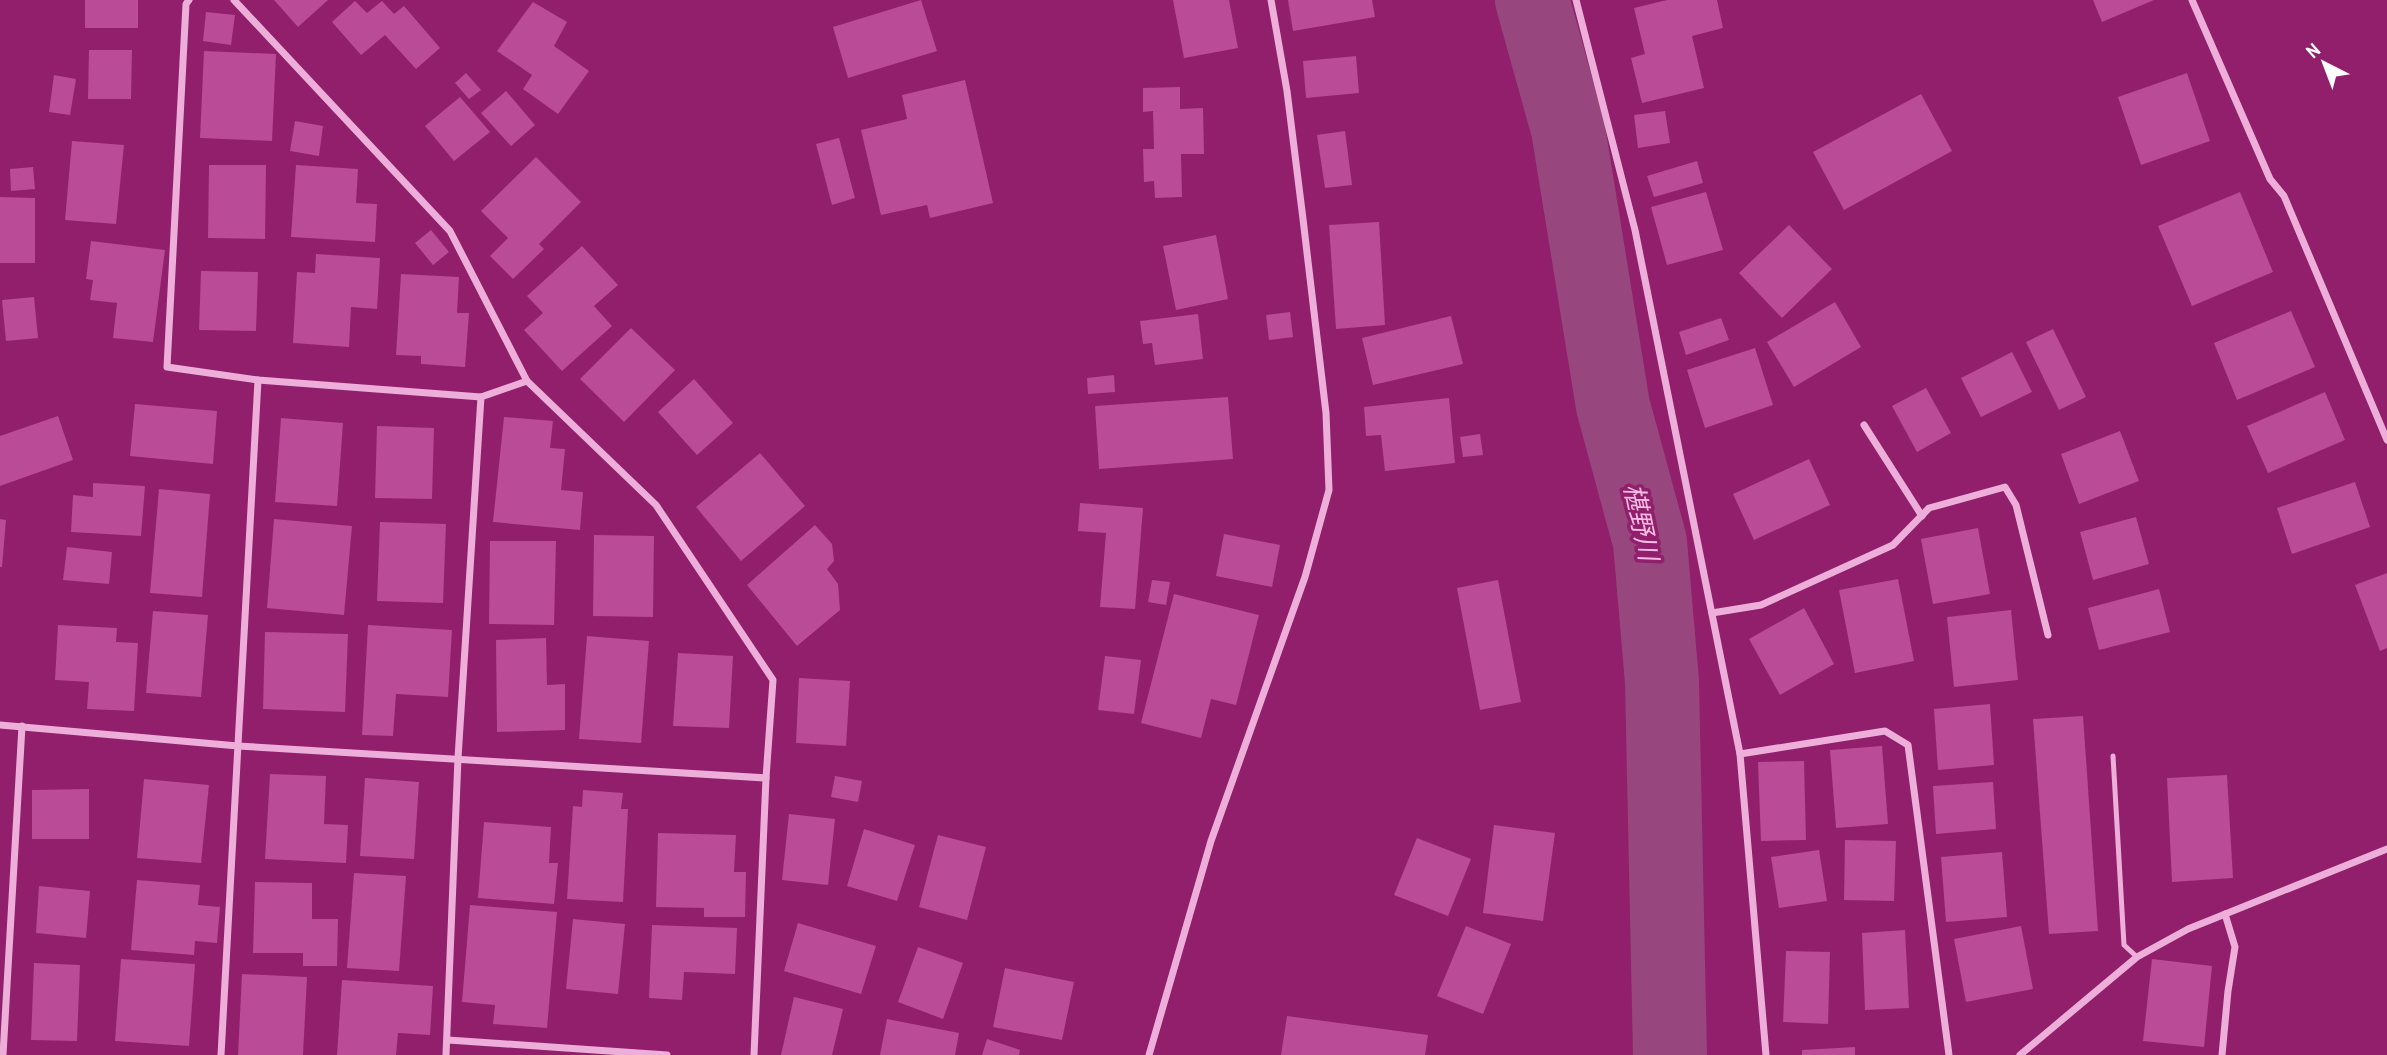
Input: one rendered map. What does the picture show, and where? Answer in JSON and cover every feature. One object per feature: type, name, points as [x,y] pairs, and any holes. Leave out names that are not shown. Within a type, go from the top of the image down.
[{"type":"street","points":[[189,0],[185,18],[167,367],[258,380],[481,397],[527,381]]},
{"type":"street","points":[[234,0],[450,231],[527,381],[656,505],[773,680],[754,1055]]},
{"type":"street","points":[[1149,1055],[1211,841],[1306,577],[1329,490],[1326,413],[1287,91],[1271,0]]},
{"type":"street","points":[[1576,0],[1635,230],[1741,754],[1766,1055]]},
{"type":"street","points":[[2192,0],[2270,179],[2284,197],[2387,440]]},
{"type":"street","points":[[221,1055],[258,380]]},
{"type":"street","points":[[446,1055],[458,758],[481,397]]},
{"type":"street","points":[[1864,425],[1922,516]]},
{"type":"street","points":[[1712,613],[1761,605],[1893,545],[1929,509],[2005,487],[2016,505],[2048,635]]},
{"type":"street","points":[[0,725],[238,746],[766,778]]},
{"type":"street","points":[[3,1055],[22,726]]},
{"type":"street","points":[[1741,754],[1885,731],[1908,745],[1949,1055]]},
{"type":"street","points":[[2020,1055],[2137,957],[2188,929],[2387,849]]},
{"type":"street","points":[[2222,1055],[2235,947],[2225,914]]},
{"type":"street","points":[[448,1040],[667,1055]]},
{"type":"lane","points":[[2113,756],[2124,944],[2137,957]]},
{"type":"building","points":[[85,0],[138,0],[138,28],[85,28]]},
{"type":"building","points":[[274,0],[328,0],[298,27]]},
{"type":"building","points":[[921,0],[937,51],[848,78],[833,27]]},
{"type":"building","points":[[1173,0],[1229,0],[1238,48],[1184,58]]},
{"type":"building","points":[[1288,0],[1372,0],[1375,17],[1293,31]]},
{"type":"building","points":[[1667,0],[1717,0],[1723,28],[1692,36],[1704,88],[1642,103],[1631,58],[1645,54],[1634,8]]},
{"type":"building","points":[[2093,0],[2154,0],[2102,22]]},
{"type":"building","points":[[355,1],[367,13],[382,1],[394,14],[404,6],[440,48],[416,69],[385,35],[361,55],[332,22]]},
{"type":"building","points":[[533,2],[567,22],[554,46],[589,71],[558,114],[523,89],[532,75],[497,51]]},
{"type":"building","points":[[206,12],[235,15],[231,45],[203,41]]},
{"type":"building","points":[[89,50],[132,50],[131,99],[88,99]]},
{"type":"building","points":[[204,51],[276,54],[272,141],[200,138]]},
{"type":"building","points":[[1356,56],[1359,93],[1306,98],[1303,61]]},
{"type":"building","points":[[466,73],[481,90],[469,99],[455,83]]},
{"type":"building","points":[[2187,73],[2210,141],[2141,165],[2118,97]]},
{"type":"building","points":[[54,75],[76,79],[70,115],[49,112]]},
{"type":"building","points":[[965,80],[993,203],[930,218],[927,205],[881,215],[861,130],[907,119],[902,95]]},
{"type":"building","points":[[1180,87],[1180,109],[1203,108],[1204,154],[1181,154],[1182,197],[1155,198],[1154,181],[1144,182],[1143,149],[1154,149],[1153,111],[1143,112],[1143,88]]},
{"type":"building","points":[[506,91],[535,125],[511,146],[481,113]]},
{"type":"building","points":[[1921,94],[1952,151],[1844,210],[1813,152]]},
{"type":"building","points":[[460,97],[490,132],[454,161],[425,126]]},
{"type":"building","points":[[1665,111],[1670,143],[1638,148],[1634,115]]},
{"type":"building","points":[[295,121],[323,126],[319,156],[290,151]]},
{"type":"building","points":[[1345,131],[1352,185],[1325,188],[1317,135]]},
{"type":"building","points":[[839,138],[855,198],[832,205],[816,144]]},
{"type":"building","points":[[72,141],[124,145],[116,224],[65,220]]},
{"type":"building","points":[[536,157],[581,202],[539,244],[544,249],[513,279],[490,256],[508,238],[481,211]]},
{"type":"building","points":[[1697,161],[1703,183],[1654,197],[1647,176]]},
{"type":"building","points":[[209,165],[266,165],[265,239],[208,238]]},
{"type":"building","points":[[296,165],[358,169],[356,203],[377,204],[375,242],[291,237]]},
{"type":"building","points":[[33,167],[35,189],[11,191],[10,169]]},
{"type":"building","points":[[1706,192],[1723,250],[1667,265],[1651,207]]},
{"type":"building","points":[[2240,192],[2273,272],[2192,306],[2158,226]]},
{"type":"building","points":[[0,197],[35,198],[35,263],[0,263]]},
{"type":"building","points":[[1379,222],[1385,325],[1336,329],[1329,225]]},
{"type":"building","points":[[1789,225],[1832,269],[1782,318],[1739,273]]},
{"type":"building","points":[[431,230],[449,252],[433,265],[415,243]]},
{"type":"building","points":[[1216,235],[1228,299],[1176,310],[1163,246]]},
{"type":"building","points":[[91,241],[165,250],[153,342],[113,338],[117,303],[90,300],[93,280],[86,279]]},
{"type":"building","points":[[582,246],[618,285],[594,306],[612,326],[562,371],[524,330],[543,313],[527,296]]},
{"type":"building","points":[[316,254],[380,258],[377,309],[351,307],[349,347],[293,343],[297,272],[315,273]]},
{"type":"building","points":[[201,271],[258,272],[256,331],[199,330]]},
{"type":"building","points":[[401,274],[459,277],[457,313],[469,313],[465,367],[421,364],[421,356],[396,355]]},
{"type":"building","points":[[34,297],[38,338],[6,341],[2,300]]},
{"type":"building","points":[[1835,302],[1861,347],[1794,387],[1767,342]]},
{"type":"building","points":[[2291,311],[2315,367],[2237,400],[2214,343]]},
{"type":"building","points":[[1290,312],[1293,337],[1269,340],[1266,315]]},
{"type":"building","points":[[1198,314],[1203,359],[1155,365],[1152,343],[1143,344],[1140,321]]},
{"type":"building","points":[[1451,316],[1463,364],[1373,385],[1362,338]]},
{"type":"building","points":[[1721,318],[1729,340],[1686,355],[1679,332]]},
{"type":"building","points":[[631,328],[675,370],[624,422],[580,379]]},
{"type":"building","points":[[2053,329],[2086,397],[2059,410],[2026,342]]},
{"type":"building","points":[[1755,348],[1773,405],[1705,428],[1687,370]]},
{"type":"building","points":[[2012,352],[2032,392],[1981,417],[1961,378]]},
{"type":"building","points":[[1114,375],[1115,392],[1088,394],[1087,378]]},
{"type":"building","points":[[694,379],[733,423],[697,455],[658,412]]},
{"type":"building","points":[[1926,388],[1951,433],[1917,452],[1892,406]]},
{"type":"building","points":[[2325,392],[2345,440],[2268,473],[2247,426]]},
{"type":"building","points":[[1228,397],[1233,459],[1099,469],[1095,406]]},
{"type":"building","points":[[1449,398],[1455,463],[1385,471],[1381,435],[1366,436],[1364,407]]},
{"type":"building","points":[[135,404],[217,411],[213,464],[130,456]]},
{"type":"building","points":[[58,416],[73,460],[0,486],[0,436]]},
{"type":"building","points":[[504,417],[553,421],[550,448],[565,449],[561,490],[583,492],[580,530],[493,522]]},
{"type":"building","points":[[281,418],[343,423],[337,506],[275,502]]},
{"type":"building","points":[[377,426],[434,428],[432,499],[375,498]]},
{"type":"building","points":[[2120,431],[2139,481],[2079,504],[2061,454]]},
{"type":"building","points":[[1480,434],[1483,455],[1463,457],[1460,437]]},
{"type":"building","points":[[760,453],[805,506],[741,561],[696,507]]},
{"type":"building","points":[[1809,459],[1830,505],[1754,540],[1733,494]]},
{"type":"building","points":[[2355,482],[2370,527],[2292,554],[2277,508]]},
{"type":"building","points":[[93,483],[145,486],[141,536],[71,532],[73,495],[93,497]]},
{"type":"building","points":[[159,489],[210,494],[202,597],[150,593]]},
{"type":"building","points":[[1080,503],[1143,508],[1135,609],[1100,607],[1106,533],[1078,531]]},
{"type":"building","points":[[2136,517],[2149,564],[2093,580],[2080,532]]},
{"type":"building","points":[[0,519],[6,520],[2,567],[0,567]]},
{"type":"building","points":[[274,519],[352,526],[344,615],[267,608]]},
{"type":"building","points":[[380,522],[446,524],[443,603],[377,601]]},
{"type":"building","points":[[815,525],[832,544],[834,561],[827,569],[838,584],[840,610],[797,646],[747,585]]},
{"type":"building","points":[[1978,528],[1990,594],[1933,604],[1921,539]]},
{"type":"building","points":[[1224,534],[1280,545],[1272,587],[1216,576]]},
{"type":"building","points":[[594,535],[654,536],[653,617],[593,616]]},
{"type":"building","points":[[490,541],[556,541],[554,625],[489,624]]},
{"type":"building","points":[[67,547],[112,552],[109,584],[63,580]]},
{"type":"building","points":[[2387,573],[2387,648],[2380,651],[2355,585]]},
{"type":"building","points":[[1898,579],[1914,661],[1855,673],[1839,590]]},
{"type":"building","points":[[1152,580],[1170,582],[1166,605],[1148,602]]},
{"type":"building","points":[[1498,580],[1521,702],[1480,710],[1457,588]]},
{"type":"building","points":[[2159,589],[2170,632],[2099,650],[2088,608]]},
{"type":"building","points":[[1174,594],[1259,615],[1236,705],[1211,699],[1201,738],[1141,723]]},
{"type":"building","points":[[1804,608],[1834,664],[1780,695],[1749,639]]},
{"type":"building","points":[[2011,610],[2018,680],[1954,687],[1947,617]]},
{"type":"building","points":[[153,611],[208,615],[201,697],[146,693]]},
{"type":"building","points":[[58,625],[117,628],[116,642],[138,643],[134,711],[87,709],[89,682],[55,680]]},
{"type":"building","points":[[368,625],[452,630],[448,697],[396,694],[393,736],[362,735]]},
{"type":"building","points":[[265,632],[348,634],[345,712],[263,709]]},
{"type":"building","points":[[587,636],[649,641],[641,743],[579,739]]},
{"type":"building","points":[[546,638],[547,685],[565,684],[565,730],[497,732],[496,640]]},
{"type":"building","points":[[678,653],[733,656],[729,728],[673,726]]},
{"type":"building","points":[[1105,656],[1141,660],[1134,714],[1098,710]]},
{"type":"building","points":[[799,678],[850,681],[846,746],[796,743]]},
{"type":"building","points":[[1990,704],[1994,765],[1938,770],[1934,709]]},
{"type":"building","points":[[2083,716],[2098,931],[2049,934],[2033,719]]},
{"type":"building","points":[[1882,746],[1888,824],[1836,828],[1830,750]]},
{"type":"building","points":[[1804,761],[1806,840],[1761,841],[1758,762]]},
{"type":"building","points":[[270,774],[326,776],[324,824],[348,825],[346,863],[265,859]]},
{"type":"building","points":[[2227,775],[2233,878],[2172,882],[2167,778]]},
{"type":"building","points":[[835,776],[862,781],[858,802],[831,797]]},
{"type":"building","points":[[365,778],[419,782],[414,859],[360,856]]},
{"type":"building","points":[[144,779],[209,785],[201,863],[137,858]]},
{"type":"building","points":[[1993,782],[1996,829],[1936,834],[1933,786]]},
{"type":"building","points":[[89,789],[89,839],[32,839],[32,790]]},
{"type":"building","points":[[583,790],[623,793],[621,809],[628,809],[623,902],[567,899],[573,806],[582,807]]},
{"type":"building","points":[[789,814],[835,819],[828,885],[782,880]]},
{"type":"building","points":[[484,822],[551,827],[549,863],[558,863],[554,904],[478,898]]},
{"type":"building","points":[[1494,825],[1555,833],[1543,921],[1483,913]]},
{"type":"building","points":[[864,829],[915,845],[897,901],[847,886]]},
{"type":"building","points":[[658,833],[736,835],[734,872],[746,872],[745,917],[704,917],[704,908],[656,907]]},
{"type":"building","points":[[938,835],[986,847],[967,920],[919,907]]},
{"type":"building","points":[[1417,838],[1471,859],[1448,916],[1394,895]]},
{"type":"building","points":[[1845,840],[1896,841],[1894,901],[1844,900]]},
{"type":"building","points":[[1819,850],[1827,901],[1779,908],[1771,857]]},
{"type":"building","points":[[2002,852],[2007,917],[1946,922],[1941,857]]},
{"type":"building","points":[[354,873],[406,876],[399,971],[347,968]]},
{"type":"building","points":[[137,880],[200,885],[198,905],[220,907],[217,943],[195,941],[194,955],[131,950]]},
{"type":"building","points":[[255,882],[312,883],[312,919],[338,919],[337,966],[303,966],[303,953],[253,953]]},
{"type":"building","points":[[39,886],[90,891],[86,938],[36,933]]},
{"type":"building","points":[[470,905],[557,912],[547,1028],[493,1024],[495,1005],[462,1002]]},
{"type":"building","points":[[573,919],[625,924],[618,994],[566,989]]},
{"type":"building","points":[[798,923],[876,946],[861,994],[784,971]]},
{"type":"building","points":[[652,925],[737,928],[735,974],[684,972],[682,1000],[649,998]]},
{"type":"building","points":[[1466,926],[1511,944],[1483,1014],[1437,996]]},
{"type":"building","points":[[2021,926],[2033,989],[1966,1002],[1954,939]]},
{"type":"building","points":[[1905,930],[1909,1008],[1865,1010],[1862,933]]},
{"type":"building","points":[[918,947],[963,963],[943,1019],[898,1002]]},
{"type":"building","points":[[1786,951],[1830,952],[1828,1024],[1783,1022]]},
{"type":"building","points":[[121,959],[195,964],[189,1046],[115,1041]]},
{"type":"building","points":[[2152,959],[2212,966],[2204,1047],[2143,1041]]},
{"type":"building","points":[[34,963],[80,965],[77,1041],[31,1040]]},
{"type":"building","points":[[1005,968],[1074,982],[1062,1040],[993,1027]]},
{"type":"building","points":[[242,974],[307,977],[303,1055],[238,1055]]},
{"type":"building","points":[[342,980],[433,986],[430,1035],[398,1033],[396,1055],[337,1055]]},
{"type":"building","points":[[794,997],[843,1009],[832,1055],[781,1055]]},
{"type":"building","points":[[1287,1016],[1428,1035],[1425,1055],[1281,1055]]},
{"type":"building","points":[[887,1019],[959,1033],[955,1055],[880,1055]]},
{"type":"building","points":[[987,1039],[1020,1050],[1019,1055],[982,1055]]},
{"type":"building","points":[[1855,1047],[1855,1055],[1802,1055],[1802,1050]]},
{"type":"waterway","name":"椹野川","points":[[1532,0],[1568,129],[1613,406],[1650,542],[1662,682],[1670,1055]]}]
